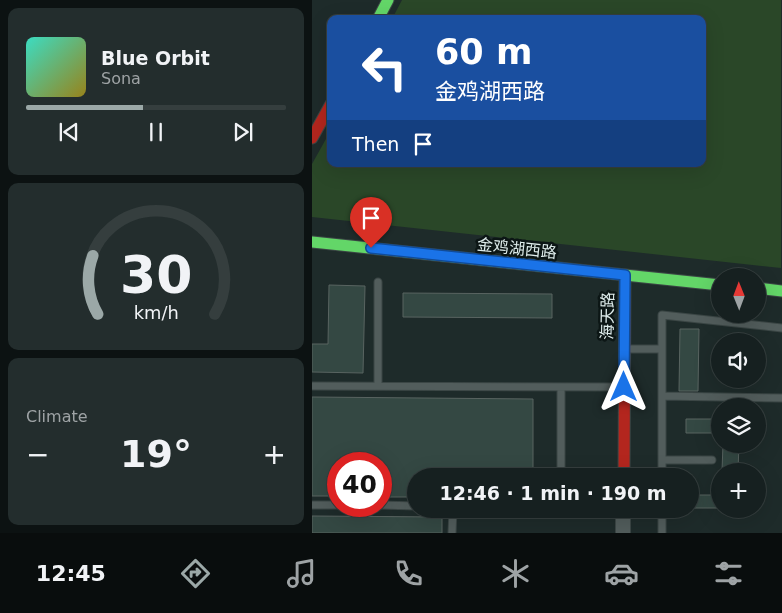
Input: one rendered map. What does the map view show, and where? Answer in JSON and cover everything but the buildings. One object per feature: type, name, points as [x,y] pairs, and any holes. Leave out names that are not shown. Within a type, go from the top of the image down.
[{"type":"street","points":[[380,15],[388,0]]},
{"type":"street","points":[[312,138],[327,111]]},
{"type":"street","name":"金鸡湖西路","points":[[312,242],[711,284]]},
{"type":"street","name":"海天路","points":[[624,468],[625,275]]},
{"type":"street","points":[[766,289],[782,291]]},
{"type":"street","points":[[623,533],[624,518]]},
{"type":"lane","points":[[378,282],[378,386]]},
{"type":"lane","points":[[662,468],[662,315],[782,328]]},
{"type":"lane","points":[[625,349],[662,349]]},
{"type":"lane","points":[[312,386],[624,387]]},
{"type":"lane","points":[[561,387],[561,468]]},
{"type":"lane","points":[[662,396],[782,398]]},
{"type":"lane","points":[[662,460],[712,460]]},
{"type":"lane","points":[[312,505],[327,505]]},
{"type":"lane","points":[[392,505],[407,506]]},
{"type":"lane","points":[[452,533],[453,518]]},
{"type":"lane","points":[[662,518],[662,533]]},
{"type":"green space","points":[[402,0],[781,0],[781,268],[312,217],[312,164],[327,137],[327,167],[706,167],[706,15],[394,15]]},
{"type":"traffic: fast","points":[[380,15],[388,0]]},
{"type":"traffic: fast","points":[[312,242],[711,284]]},
{"type":"traffic: fast","points":[[766,289],[782,291]]},
{"type":"traffic: jam","points":[[312,138],[327,111]]},
{"type":"traffic: jam","points":[[624,468],[625,275]]},
{"type":"route","points":[[371,248],[625,275],[624,387]]}]
